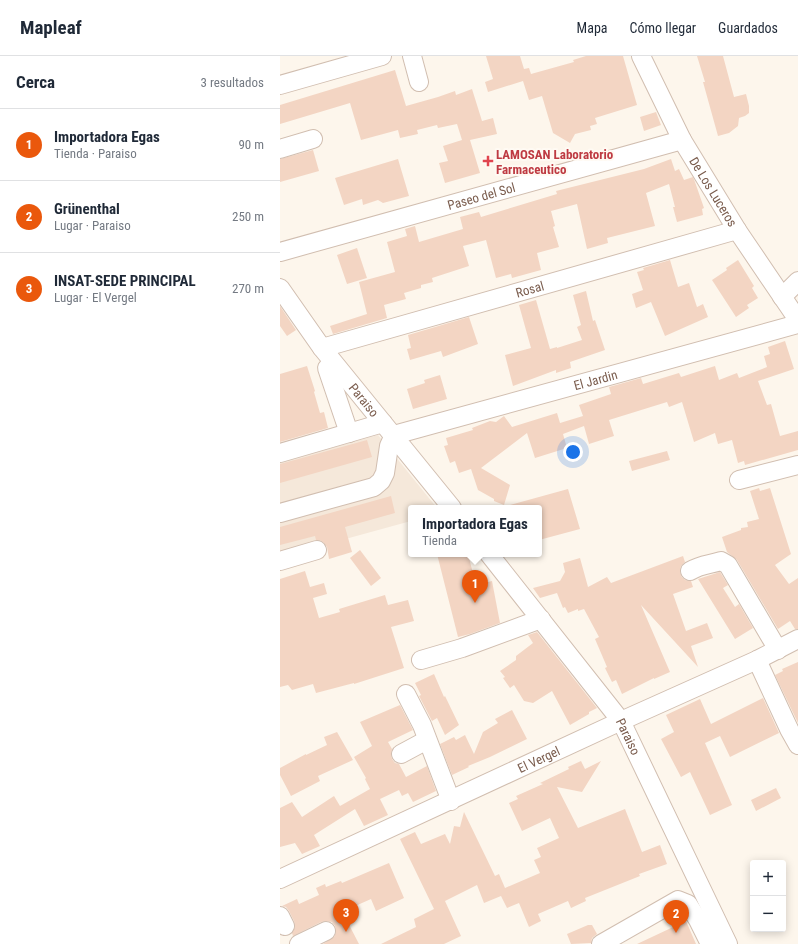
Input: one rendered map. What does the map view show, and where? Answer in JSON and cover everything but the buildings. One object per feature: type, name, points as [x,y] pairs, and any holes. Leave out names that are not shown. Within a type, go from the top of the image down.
[{"type":"street","points":[[280,85],[382,56]]},
{"type":"street","points":[[412,56],[419,82]]},
{"type":"street","name":"De Los Luceros","points":[[641,56],[682,140],[737,230],[798,320]]},
{"type":"street","points":[[280,149],[313,139]]},
{"type":"street","name":"Paseo del Sol","points":[[280,252],[682,140]]},
{"type":"street","name":"Rosal","points":[[322,348],[737,230]]},
{"type":"street","points":[[782,297],[798,280]]},
{"type":"street","name":"Paraiso","points":[[280,288],[322,348],[450,505]]},
{"type":"street","name":"El Jardin","points":[[281,450],[349,433],[388,429],[798,324]]},
{"type":"street","points":[[327,368],[349,433]]},
{"type":"street","points":[[280,513],[374,487],[381,481],[385,473],[389,446],[388,429]]},
{"type":"street","points":[[739,480],[798,465]]},
{"type":"street","points":[[280,561],[317,550]]},
{"type":"street","name":"Paraiso","points":[[491,557],[622,721],[728,944]]},
{"type":"street","points":[[690,570],[700,565],[721,561],[728,565],[778,650]]},
{"type":"street","points":[[421,660],[462,648],[541,619]]},
{"type":"street","name":"El Vergel","points":[[280,880],[757,660],[798,639]]},
{"type":"street","points":[[757,660],[798,745]]},
{"type":"street","points":[[406,694],[422,725],[451,801]]},
{"type":"street","points":[[401,754],[428,740]]},
{"type":"street","points":[[601,944],[678,900],[688,904],[710,944]]},
{"type":"street","points":[[299,944],[326,930]]},
{"type":"shaded area","points":[[378,435],[435,505],[408,505],[408,522],[280,557],[280,462]]},
{"type":"place","name":"LAMOSAN Laboratorio Farmaceutico","points":[[488,161]]},
{"type":"place","name":"Importadora Egas","points":[[475,603]]},
{"type":"place","name":"INSAT-SEDE PRINCIPAL","points":[[346,932]]},
{"type":"place","name":"Grünenthal","points":[[676,933]]}]
